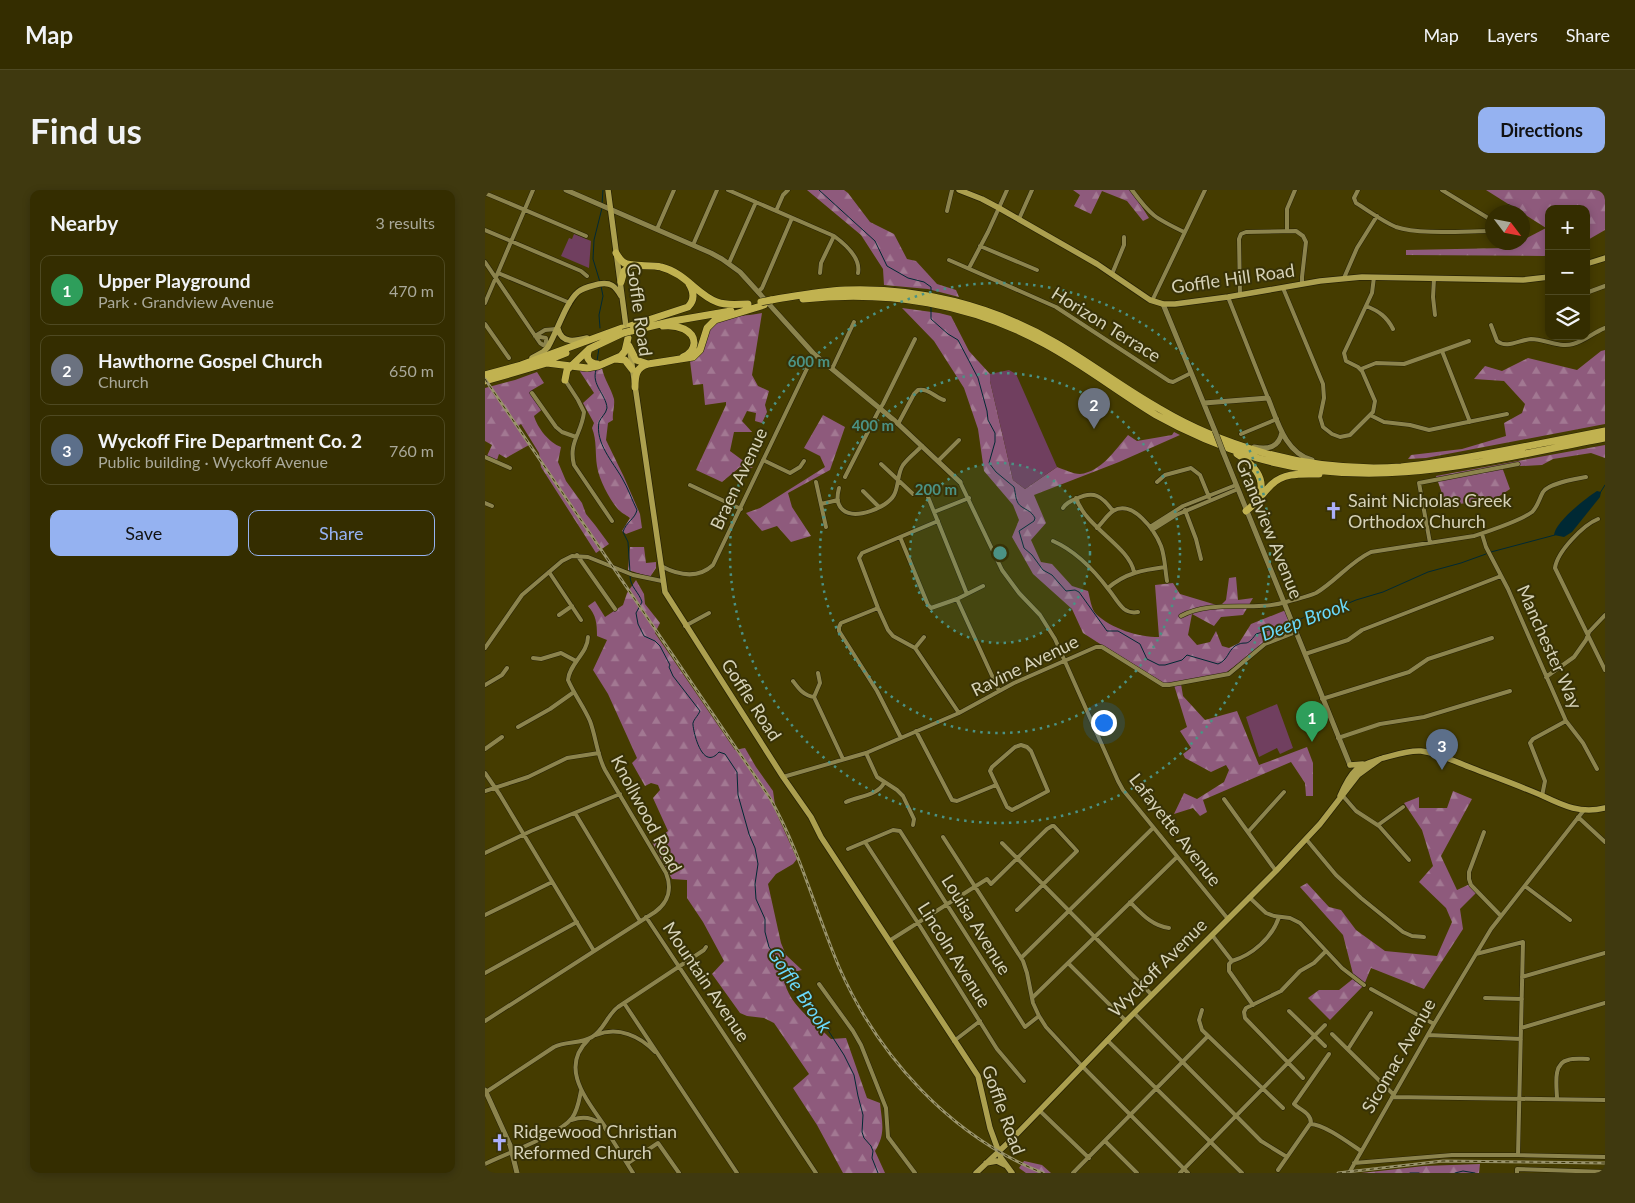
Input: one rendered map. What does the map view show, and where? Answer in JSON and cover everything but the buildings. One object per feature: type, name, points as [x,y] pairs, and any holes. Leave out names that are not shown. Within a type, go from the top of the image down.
[{"type":"highway","points":[[616,253],[624,263],[631,265],[649,264],[675,272],[716,302],[723,304],[763,304]]},
{"type":"highway","points":[[621,282],[624,270],[631,265]]},
{"type":"highway","points":[[627,334],[690,305],[693,299],[693,292],[690,284],[684,278]]},
{"type":"highway","points":[[522,370],[589,344],[673,321],[822,292],[872,290],[921,295],[970,306],[1007,319],[1043,335],[1159,409],[1218,441],[1259,458],[1324,471],[1367,474]]},
{"type":"highway","points":[[559,374],[571,366],[591,347],[673,316],[748,304]]},
{"type":"highway","points":[[635,387],[637,370],[641,366],[690,359],[700,350],[707,328],[715,320],[763,304]]},
{"type":"highway","points":[[485,375],[510,368],[609,332],[627,334],[669,326],[678,326],[689,332],[694,340],[693,349],[686,356],[674,360]]},
{"type":"highway","points":[[615,360],[625,351],[627,334]]},
{"type":"highway","points":[[627,334],[636,360],[648,364]]},
{"type":"highway","points":[[591,347],[587,352],[588,360],[591,363],[601,364]]},
{"type":"highway","points":[[485,381],[544,364],[591,368],[615,360],[625,360],[632,369]]},
{"type":"highway","points":[[559,365],[557,368],[559,374],[565,380],[571,366]]},
{"type":"highway","points":[[1218,441],[1313,463],[1346,467],[1389,467],[1427,464],[1604,433]]},
{"type":"highway","points":[[1246,511],[1272,483],[1290,475],[1411,472],[1443,468],[1604,433]]},
{"type":"highway","points":[[1218,441],[1245,460],[1254,468],[1260,478],[1259,496],[1246,511]]},
{"type":"main road","name":"Goffle Road","points":[[608,190],[605,207],[621,282],[665,592],[685,626],[811,818],[821,837],[978,1076],[990,1128],[998,1151],[1012,1173]]},
{"type":"main road","name":"Goffle Hill Road","points":[[959,190],[982,198],[1112,274],[1152,301],[1163,304],[1227,298],[1344,278],[1523,280],[1545,278]]},
{"type":"main road","points":[[1590,263],[1605,258]]},
{"type":"main road","points":[[602,284],[613,278],[618,268]]},
{"type":"main road","points":[[510,368],[543,352],[549,347],[570,303],[580,290],[588,286],[613,285],[622,297]]},
{"type":"main road","points":[[558,329],[562,338],[571,341],[609,332]]},
{"type":"main road","name":"Wyckoff Avenue","points":[[975,1173],[1039,1111],[1126,1020],[1276,871],[1343,796],[1356,773],[1367,763],[1407,752],[1427,752],[1567,807],[1583,810],[1605,808]]},
{"type":"main road","name":"Wyckoff Avenue","points":[[1336,804],[1349,775],[1380,759]]},
{"type":"main road","points":[[1350,765],[1367,763]]},
{"type":"main road","points":[[1350,765],[1356,773]]},
{"type":"main road","points":[[986,1163],[997,1161],[1007,1167]]},
{"type":"street","points":[[485,303],[533,190]]},
{"type":"street","name":"Lafayette Avenue","points":[[566,190],[693,245],[729,263],[740,272],[814,354],[881,409],[960,482],[1002,570],[1015,589],[1046,624],[1065,661],[1118,781],[1153,828],[1228,918]]},
{"type":"street","points":[[657,230],[674,190]]},
{"type":"street","points":[[693,245],[717,190]]},
{"type":"street","points":[[728,190],[834,236],[845,245],[854,257],[859,269],[858,273]]},
{"type":"street","points":[[776,211],[783,195],[788,190]]},
{"type":"street","points":[[947,211],[952,190]]},
{"type":"street","points":[[969,268],[1007,190]]},
{"type":"street","points":[[1019,219],[1032,190]]},
{"type":"street","points":[[1132,190],[1150,214],[1158,220],[1184,232]]},
{"type":"street","points":[[1152,301],[1205,190]]},
{"type":"street","points":[[1287,231],[1286,214],[1295,190]]},
{"type":"street","points":[[1358,190],[1354,198],[1355,202],[1395,226],[1413,231],[1485,231]]},
{"type":"street","points":[[1442,190],[1485,216]]},
{"type":"street","points":[[485,193],[586,236]]},
{"type":"street","points":[[729,263],[755,202]]},
{"type":"street","points":[[1344,278],[1357,248],[1377,216]]},
{"type":"street","points":[[758,292],[762,288],[792,218]]},
{"type":"street","points":[[485,230],[581,271],[587,276]]},
{"type":"street","points":[[1240,296],[1239,236],[1246,232],[1287,231],[1298,232],[1303,236],[1306,240],[1302,284]]},
{"type":"street","points":[[820,272],[821,263],[834,236]]},
{"type":"street","points":[[1112,274],[1124,245],[1124,237]]},
{"type":"street","points":[[980,246],[1037,270]]},
{"type":"street","name":"Horizon Terrace","points":[[949,260],[1056,307],[1169,381],[1173,382],[1191,373]]},
{"type":"street","points":[[485,262],[535,336],[545,330],[558,329]]},
{"type":"street","points":[[498,273],[570,303]]},
{"type":"street","points":[[1283,288],[1323,384],[1325,398],[1320,417],[1323,427],[1340,437],[1353,433],[1374,408],[1374,398],[1361,370],[1345,359],[1345,350],[1372,293],[1373,277]]},
{"type":"street","points":[[1434,279],[1435,315]]},
{"type":"street","points":[[1590,292],[1605,286]]},
{"type":"street","points":[[1227,298],[1282,432],[1292,448],[1301,456],[1312,460],[1346,467]]},
{"type":"street","name":"Grandview Avenue","points":[[1163,304],[1350,765]]},
{"type":"street","points":[[1366,306],[1383,315],[1393,329]]},
{"type":"street","points":[[832,370],[854,322]]},
{"type":"street","points":[[485,324],[509,358]]},
{"type":"street","points":[[1491,325],[1495,338],[1501,344],[1507,345],[1530,339],[1563,345],[1572,344],[1605,328]]},
{"type":"street","points":[[845,476],[881,409],[915,339]]},
{"type":"street","points":[[1361,370],[1376,363],[1404,364],[1469,341]]},
{"type":"street","points":[[1442,351],[1470,422]]},
{"type":"street","name":"Braen Avenue","points":[[660,566],[675,573],[685,575],[710,568],[717,560],[814,354]]},
{"type":"street","points":[[565,380],[584,412],[572,450],[574,465],[612,521]]},
{"type":"street","points":[[898,424],[918,390],[927,390],[944,400]]},
{"type":"street","points":[[532,393],[556,427],[562,432],[576,437]]},
{"type":"street","points":[[1204,403],[1268,398]]},
{"type":"street","points":[[1370,415],[1384,422],[1410,425],[1429,430],[1507,414]]},
{"type":"street","points":[[1241,434],[1277,419]]},
{"type":"street","points":[[1218,441],[1267,448],[1277,443],[1282,432]]},
{"type":"street","points":[[938,461],[959,440]]},
{"type":"street","points":[[839,488],[838,504],[842,509],[853,514],[867,512],[886,504],[893,497],[903,465],[922,446]]},
{"type":"street","points":[[485,457],[510,468]]},
{"type":"street","points":[[763,460],[790,473],[796,471],[804,461]]},
{"type":"street","points":[[881,464],[913,494]]},
{"type":"street","points":[[1430,543],[1419,483],[1517,464]]},
{"type":"street","points":[[1157,482],[1165,476],[1191,468],[1200,475],[1209,498]]},
{"type":"street","points":[[1181,616],[1217,607],[1283,603],[1316,592],[1371,552],[1482,534],[1529,514],[1535,508],[1543,492],[1549,487],[1586,477]]},
{"type":"street","points":[[816,482],[826,527]]},
{"type":"street","points":[[689,485],[741,509]]},
{"type":"street","points":[[1151,529],[1184,508],[1237,487]]},
{"type":"street","points":[[863,491],[879,507]]},
{"type":"street","points":[[1063,508],[1076,498],[1085,494],[1094,494],[1105,500],[1113,511]]},
{"type":"street","points":[[928,497],[967,594]]},
{"type":"street","points":[[934,512],[969,498]]},
{"type":"street","points":[[1076,498],[1085,516],[1125,556],[1133,566],[1134,572]]},
{"type":"street","points":[[821,504],[838,500]]},
{"type":"street","points":[[485,503],[492,506]]},
{"type":"street","points":[[1184,508],[1201,559]]},
{"type":"street","points":[[1097,528],[1113,511],[1122,509],[1141,516],[1162,549],[1167,581]]},
{"type":"street","points":[[1598,519],[1587,525],[1569,543],[1555,565],[1556,572],[1605,670]]},
{"type":"street","points":[[938,521],[862,552],[859,556],[878,608],[891,633],[915,648],[959,713]]},
{"type":"street","name":"Manchester Way","points":[[1482,534],[1486,547],[1508,589],[1565,721],[1583,743],[1597,769]]},
{"type":"street","points":[[900,537],[928,606],[931,608],[957,599],[983,586]]},
{"type":"street","points":[[1053,541],[1066,547],[1079,557],[1108,588],[1123,608],[1130,612],[1139,612]]},
{"type":"street","points":[[577,556],[615,609]]},
{"type":"street","points":[[485,648],[518,600],[528,589],[565,559],[577,556],[588,557],[639,577],[662,581]]},
{"type":"street","points":[[1108,588],[1122,577],[1134,572],[1165,567]]},
{"type":"street","points":[[549,572],[581,620]]},
{"type":"street","points":[[1305,654],[1348,640],[1362,630],[1501,576]]},
{"type":"street","points":[[957,599],[999,691]]},
{"type":"street","points":[[559,615],[572,606]]},
{"type":"street","points":[[878,608],[841,623],[839,633],[877,691],[901,738]]},
{"type":"street","points":[[685,626],[709,613]]},
{"type":"street","points":[[1546,676],[1574,657],[1583,646],[1596,623],[1605,615]]},
{"type":"street","name":"Ravine Avenue","points":[[783,777],[866,753],[959,713],[1014,683],[1096,647],[1100,647],[1163,685],[1169,685],[1229,674],[1265,644],[1296,632]]},
{"type":"street","name":"Knollwood Road","points":[[588,637],[587,644],[567,678],[591,724],[605,770],[669,880],[669,892],[666,901],[659,909],[646,917]]},
{"type":"street","points":[[915,648],[924,637]]},
{"type":"street","points":[[1322,699],[1409,672],[1427,659],[1492,638]]},
{"type":"street","points":[[533,658],[561,653],[576,661]]},
{"type":"street","points":[[485,685],[502,675],[507,668]]},
{"type":"street","points":[[818,673],[820,683],[814,697],[843,760]]},
{"type":"street","points":[[793,681],[799,690],[808,696],[814,697]]},
{"type":"street","points":[[1338,738],[1380,724],[1424,717],[1510,690]]},
{"type":"street","points":[[518,728],[574,692]]},
{"type":"street","points":[[1542,796],[1545,781],[1530,743],[1533,739],[1565,721]]},
{"type":"street","points":[[916,731],[952,800],[957,801],[996,785]]},
{"type":"street","points":[[485,749],[502,737]]},
{"type":"street","points":[[1024,745],[1031,751],[1049,790],[1012,810],[1008,809],[996,785],[990,774],[992,766],[1015,747],[1024,745]]},
{"type":"street","points":[[485,791],[528,777],[567,758],[599,753]]},
{"type":"street","points":[[866,753],[875,774],[884,783],[897,790],[903,796],[914,819],[913,825]]},
{"type":"street","points":[[485,773],[496,788],[594,951]]},
{"type":"street","points":[[846,802],[874,793],[884,783]]},
{"type":"street","points":[[1248,832],[1284,792]]},
{"type":"street","points":[[485,853],[524,834],[620,794]]},
{"type":"street","points":[[1343,796],[1356,812],[1378,825],[1409,860]]},
{"type":"street","points":[[1224,799],[1276,871]]},
{"type":"street","points":[[1378,825],[1403,807]]},
{"type":"street","name":"Sicomac Avenue","points":[[1349,1173],[1476,954],[1501,916],[1583,810]]},
{"type":"street","name":"Mountain Avenue","points":[[575,813],[640,921],[646,917],[816,1173]]},
{"type":"street","points":[[1579,817],[1605,842]]},
{"type":"street","points":[[889,941],[987,879],[991,884],[1052,826],[1077,850],[1017,910]]},
{"type":"street","points":[[1021,958],[1153,828]]},
{"type":"street","name":"Louisa Avenue","points":[[865,842],[891,830],[898,830],[902,833],[1025,1028],[1039,1016]]},
{"type":"street","points":[[1484,832],[1469,872],[1469,879],[1471,885],[1501,916]]},
{"type":"street","points":[[943,837],[1021,958],[1027,973],[1032,998],[1046,1028],[1188,1173]]},
{"type":"street","points":[[1306,839],[1336,875],[1357,895],[1403,932],[1412,936],[1424,936]]},
{"type":"street","points":[[848,849],[865,842]]},
{"type":"street","name":"Lincoln Avenue","points":[[865,842],[1001,1054],[1024,1081]]},
{"type":"street","points":[[1002,843],[1152,995]]},
{"type":"street","points":[[1032,998],[1177,857]]},
{"type":"street","points":[[485,915],[552,882]]},
{"type":"street","points":[[1525,886],[1570,920]]},
{"type":"street","points":[[1249,897],[1266,913],[1290,918],[1300,923],[1349,975],[1365,985]]},
{"type":"street","points":[[1130,902],[1151,922],[1161,927],[1169,928]]},
{"type":"street","points":[[1253,1005],[1229,971],[1229,964],[1232,961],[1243,958],[1265,940],[1272,932],[1279,916]]},
{"type":"street","points":[[485,1021],[640,921]]},
{"type":"street","points":[[485,973],[577,922]]},
{"type":"street","points":[[1212,935],[1232,961]]},
{"type":"street","points":[[1476,954],[1523,942],[1518,1155]]},
{"type":"street","points":[[625,1173],[632,1171],[628,1163],[581,1091],[576,1076],[577,1062],[582,1047],[601,1030],[607,1018],[614,1010],[706,947]]},
{"type":"street","points":[[1303,1078],[1243,1014],[1245,1010],[1281,990],[1300,971],[1314,963],[1326,951]]},
{"type":"street","points":[[1522,978],[1605,953]]},
{"type":"street","points":[[1068,963],[1126,1020]]},
{"type":"street","points":[[819,984],[861,1045],[886,1108],[889,1136],[915,1173]]},
{"type":"street","points":[[1371,989],[1435,1024]]},
{"type":"street","points":[[1485,998],[1522,999]]},
{"type":"street","points":[[624,1003],[737,1173]]},
{"type":"street","points":[[1521,1028],[1605,1003]]},
{"type":"street","points":[[1202,1010],[1199,1017],[1202,1030],[1283,1108]]},
{"type":"street","points":[[1289,1011],[1325,1046]]},
{"type":"street","points":[[1134,1013],[1261,1140],[1287,1157]]},
{"type":"street","points":[[1348,1049],[1371,1013]]},
{"type":"street","points":[[954,1041],[980,1021]]},
{"type":"street","points":[[1181,1173],[1325,1025]]},
{"type":"street","points":[[517,1173],[512,1151],[485,1091],[554,1047],[586,1040],[604,1032],[624,1033],[646,1044],[663,1060]]},
{"type":"street","points":[[1333,1034],[1393,1096],[1605,1100]]},
{"type":"street","points":[[1428,1034],[1521,1039]]},
{"type":"street","points":[[1073,1172],[1208,1036]]},
{"type":"street","points":[[1107,1040],[1242,1173]]},
{"type":"street","points":[[1311,1123],[1312,1120],[1309,1115],[1294,1104],[1329,1054]]},
{"type":"street","points":[[1557,1100],[1557,1071],[1561,1063],[1569,1059],[1588,1059]]},
{"type":"street","points":[[569,1122],[578,1107],[581,1091]]},
{"type":"street","points":[[1039,1111],[1088,1157]]},
{"type":"street","points":[[485,1164],[543,1138],[578,1118],[587,1118],[599,1122],[605,1128]]},
{"type":"street","points":[[1311,1123],[1361,1151]]},
{"type":"street","points":[[1278,1170],[1307,1126],[1311,1123]]},
{"type":"street","points":[[1105,1141],[1137,1173]]},
{"type":"street","points":[[628,1163],[658,1143],[679,1173]]},
{"type":"street","points":[[1354,1163],[1434,1155],[1605,1158]]},
{"type":"street","points":[[1517,1171],[1605,1172]]},
{"type":"green space","points":[[807,190],[844,190],[870,222],[894,234],[907,259],[916,261],[937,284],[956,290],[959,297],[928,289],[884,285],[883,269],[861,235]]},
{"type":"green space","points":[[1073,190],[1131,190],[1149,218],[1143,221],[1127,201],[1102,191],[1091,214],[1074,206],[1080,195]]},
{"type":"green space","points":[[1486,190],[1605,190],[1605,230],[1590,239],[1590,205],[1545,205],[1545,227],[1530,218],[1530,205],[1510,205]]},
{"type":"green space","points":[[1545,229],[1545,256],[1406,255],[1406,250],[1485,248],[1485,250],[1530,250],[1530,236]]},
{"type":"green space","points":[[902,308],[951,316],[969,351],[990,374],[1013,480],[1025,489],[1057,467],[1080,474],[1095,469],[1107,459],[1128,435],[1137,441],[1172,435],[1174,432],[1180,435],[1119,462],[1034,495],[1046,523],[1031,540],[1041,562],[1052,564],[1072,586],[1088,591],[1096,614],[1117,628],[1134,634],[1159,637],[1155,585],[1173,583],[1180,594],[1220,606],[1226,600],[1229,578],[1236,577],[1238,600],[1253,598],[1243,615],[1221,617],[1214,626],[1192,614],[1188,635],[1197,645],[1210,642],[1216,631],[1222,646],[1229,648],[1239,643],[1251,624],[1286,610],[1295,632],[1262,646],[1220,677],[1181,684],[1183,696],[1205,720],[1237,711],[1259,765],[1307,747],[1313,763],[1313,796],[1306,796],[1305,783],[1291,762],[1203,800],[1207,812],[1200,816],[1193,808],[1174,814],[1184,793],[1197,799],[1224,782],[1229,770],[1226,765],[1211,772],[1185,758],[1183,754],[1191,748],[1180,731],[1187,727],[1174,685],[1161,683],[1083,633],[1072,609],[1033,574],[1012,537],[1019,520],[1013,505],[984,471],[978,429],[964,388],[934,341]]},
{"type":"green space","points":[[762,313],[752,375],[758,386],[769,391],[765,405],[767,412],[762,423],[755,421],[756,413],[747,411],[742,421],[752,432],[734,432],[730,451],[753,468],[740,467],[722,482],[696,470],[726,402],[705,405],[703,384],[693,385],[690,361],[696,358],[703,350],[709,330],[716,323],[729,318]]},
{"type":"green space","points":[[1605,350],[1605,424],[1426,458],[1408,459],[1411,455],[1462,449],[1506,436],[1504,423],[1522,413],[1525,404],[1504,381],[1474,379],[1485,366],[1502,371],[1528,358],[1577,370],[1601,351]]},
{"type":"green space","points":[[602,368],[614,399],[613,420],[608,423],[606,440],[640,514],[642,528],[626,534],[622,531],[630,518],[617,508],[602,483],[597,466],[592,428],[594,423],[583,403],[594,393],[579,370]]},
{"type":"green space","points":[[537,372],[544,383],[532,390],[544,408],[534,416],[544,434],[561,447],[558,462],[566,481],[582,503],[586,514],[609,544],[596,553],[541,467],[539,453],[521,424],[517,427],[529,445],[506,458],[499,454],[496,463],[486,458],[492,445],[485,441],[485,388]]},
{"type":"green space","points":[[823,415],[845,427],[830,470],[788,493],[792,507],[811,536],[791,542],[777,526],[762,531],[746,513],[760,508],[825,467],[820,456],[804,448]]},
{"type":"green space","points":[[1605,445],[1605,458],[1591,453],[1553,459],[1542,465],[1502,467],[1510,489],[1492,501],[1446,505],[1436,476]]},
{"type":"green space","points":[[630,547],[644,547],[646,563],[656,562],[656,568],[650,577],[628,570]]},
{"type":"green space","points":[[636,580],[644,594],[645,604],[660,623],[655,633],[735,750],[745,748],[773,791],[776,812],[797,859],[793,864],[776,874],[768,884],[781,943],[786,955],[802,970],[785,974],[785,983],[793,1001],[831,1039],[846,1038],[867,1098],[880,1103],[882,1133],[875,1151],[885,1173],[843,1173],[817,1125],[793,1088],[809,1074],[774,1023],[764,1018],[747,1016],[740,1013],[712,974],[724,961],[703,922],[687,898],[687,880],[672,879],[652,842],[668,831],[653,798],[660,790],[658,785],[651,783],[645,786],[632,763],[637,758],[608,694],[593,670],[607,640],[597,636],[597,627],[593,613],[588,606],[595,601],[605,617],[623,605],[627,593]]},
{"type":"green space","points":[[1453,791],[1472,799],[1441,856],[1457,890],[1470,884],[1477,892],[1460,909],[1463,929],[1424,989],[1371,968],[1364,985],[1330,1020],[1308,998],[1319,990],[1339,990],[1354,978],[1343,935],[1300,887],[1307,883],[1329,907],[1341,910],[1356,930],[1385,951],[1437,956],[1452,922],[1446,908],[1419,882],[1433,866],[1422,830],[1404,803],[1419,797],[1419,808],[1447,808]]},
{"type":"green space","points":[[1024,1161],[1042,1165],[1051,1173],[1026,1173],[1019,1168]]},
{"type":"green space","points":[[1480,1164],[1479,1173],[1361,1173],[1424,1166]]},
{"type":"shaded area","points":[[574,234],[591,241],[589,268],[561,256],[569,238],[572,239]]},
{"type":"shaded area","points":[[1009,370],[1016,374],[1057,467],[1025,489],[1013,480],[990,381],[990,374]]},
{"type":"shaded area","points":[[1277,704],[1293,748],[1280,754],[1277,748],[1259,757],[1246,717]]},
{"type":"water","points":[[1597,491],[1601,492],[1600,497],[1572,532],[1564,537],[1554,535],[1565,517]]},
{"type":"waterway","name":"Goffle Brook","points":[[602,204],[603,190]]},
{"type":"waterway","name":"Deep Brook","points":[[819,190],[875,241],[887,266],[908,278],[924,282],[931,287],[931,292]]},
{"type":"waterway","name":"Goffle Brook","points":[[600,282],[593,259],[594,240],[602,208]]},
{"type":"waterway","name":"Goffle Brook","points":[[600,328],[599,315],[603,296],[601,286]]},
{"type":"waterway","name":"Deep Brook","points":[[931,306],[931,319],[958,340],[978,378],[988,420],[995,433],[995,442],[989,463],[996,472],[1014,487],[1018,503],[1031,512],[1035,518],[1034,521],[1019,531],[1024,548],[1043,570],[1052,575],[1066,591],[1075,590],[1079,592],[1107,631],[1118,631],[1140,644],[1147,659],[1159,665],[1182,660],[1187,655],[1218,664],[1224,660],[1235,646],[1248,643],[1256,634],[1291,623]]},
{"type":"waterway","name":"Goffle Brook","points":[[597,361],[599,348]]},
{"type":"waterway","name":"Goffle Brook","points":[[596,370],[595,380],[607,408],[599,422],[598,430],[602,445],[624,482],[637,510],[623,532],[628,542],[630,572]]},
{"type":"waterway","name":"Deep Brook","points":[[1600,493],[1605,485]]},
{"type":"waterway","name":"Deep Brook","points":[[1491,552],[1555,535]]},
{"type":"waterway","name":"Deep Brook","points":[[1294,622],[1383,592],[1428,572],[1486,554]]},
{"type":"waterway","name":"Goffle Brook","points":[[630,576],[631,583],[642,602],[636,613],[638,624],[644,636],[655,641],[660,646],[670,665],[673,676],[700,711],[693,723],[700,749],[708,757],[713,757],[719,752],[725,754],[737,772],[738,795],[755,848],[758,864],[755,884],[756,899],[765,919],[765,932],[769,947],[826,1027],[854,1075],[863,1115],[862,1132],[873,1151],[872,1158],[878,1173]]},
{"type":"waterway","name":"Goffle Brook","points":[[1455,1173],[1463,1171],[1475,1173]]},
{"type":"waterway","name":"Goffle Brook","points":[[1410,1173],[1419,1173]]},
{"type":"railway","points":[[485,379],[770,798],[799,860],[839,967],[855,1000],[874,1032],[896,1062],[948,1115],[977,1138],[1009,1157],[1043,1173]]},
{"type":"railway","points":[[1338,1173],[1443,1161],[1605,1163]]},
{"type":"place","name":"Hawthorne Gospel Church","points":[[1094,429]]},
{"type":"place","name":"Saint Nicholas Greek Orthodox Church","points":[[1334,511]]},
{"type":"place","name":"Upper Playground","points":[[1312,742]]},
{"type":"place","name":"Wyckoff Fire Department Co. 2","points":[[1442,770]]},
{"type":"place","name":"Ridgewood Christian Reformed Church","points":[[499,1142]]}]
